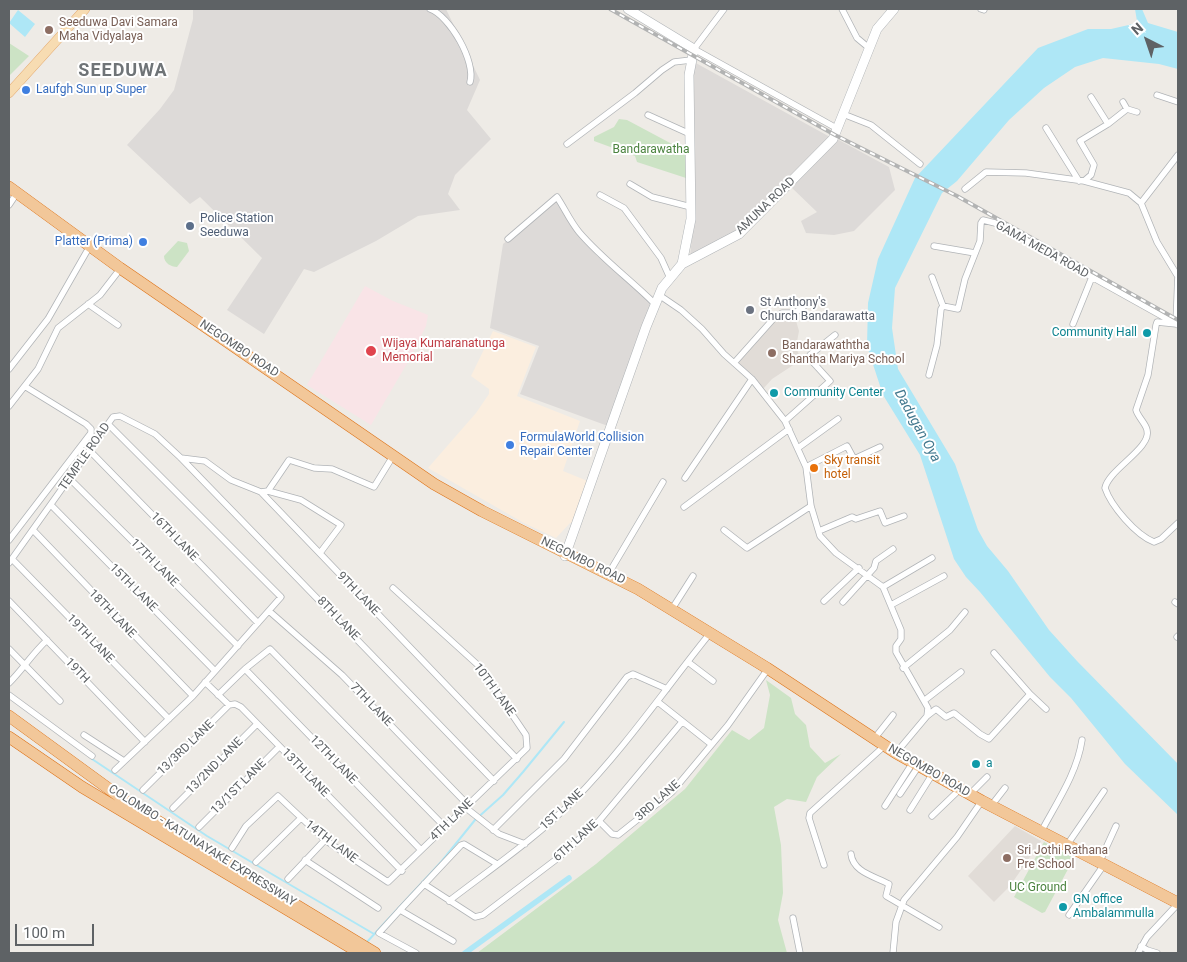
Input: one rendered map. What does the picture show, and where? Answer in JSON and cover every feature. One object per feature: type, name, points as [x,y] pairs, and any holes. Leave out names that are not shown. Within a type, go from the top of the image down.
[{"type":"highway","name":"NEGOMBO ROAD","points":[[11,195],[117,273],[430,488],[472,511],[609,573],[672,609],[896,753],[991,806],[1067,845],[1100,865]]},
{"type":"highway","name":"NEGOMBO ROAD","points":[[11,195],[434,484],[636,592],[765,672],[881,750],[956,793],[1177,906]]},
{"type":"highway","name":"COLOMBO - KATUNAYAKE EXPRESSWAY","points":[[9,716],[130,805],[350,942],[360,953]]},
{"type":"highway","name":"COLOMBO - KATUNAYAKE EXPRESSWAY","points":[[9,737],[82,787],[350,942],[375,953]]},
{"type":"main road","points":[[9,93],[85,9]]},
{"type":"street","points":[[430,9],[436,11],[453,30],[465,50],[473,72],[470,82]]},
{"type":"street","points":[[628,9],[694,49],[838,129]]},
{"type":"street","points":[[682,264],[691,219],[691,60],[694,49],[724,9]]},
{"type":"street","points":[[842,9],[857,38],[869,48]]},
{"type":"street","name":"AMUNA ROAD","points":[[566,554],[659,295],[682,264],[739,234],[829,142],[838,129],[880,24],[894,9]]},
{"type":"street","points":[[566,144],[635,93],[662,70],[674,62],[691,60]]},
{"type":"street","points":[[1157,95],[1178,102]]},
{"type":"street","points":[[1091,97],[1108,124]]},
{"type":"street","points":[[1123,102],[1126,109]]},
{"type":"street","points":[[1082,181],[1092,175],[1094,165],[1080,141],[1108,124],[1126,109]]},
{"type":"street","points":[[1126,109],[1138,112]]},
{"type":"street","points":[[843,114],[871,125],[920,164]]},
{"type":"street","points":[[648,115],[690,134]]},
{"type":"street","points":[[1046,128],[1082,181]]},
{"type":"street","points":[[1141,202],[1178,155]]},
{"type":"street","points":[[964,188],[986,172],[1026,173],[1082,181],[1129,193],[1141,202],[1157,242],[1177,276],[1177,325],[1157,322],[1148,375],[1136,410],[1147,429],[1148,437],[1138,450],[1107,479],[1105,488],[1130,524],[1145,538],[1154,542],[1161,539],[1178,523]]},
{"type":"street","points":[[630,184],[652,197],[691,207]]},
{"type":"street","points":[[600,195],[624,208],[661,258],[670,278]]},
{"type":"street","points":[[508,239],[557,197],[580,233],[603,258],[633,282],[655,304]]},
{"type":"street","name":"GAMA MEDA ROAD","points":[[943,306],[958,308],[974,253],[980,241],[981,222],[986,220],[1177,325]]},
{"type":"street","points":[[934,246],[974,253]]},
{"type":"street","points":[[9,368],[48,319],[87,251]]},
{"type":"street","points":[[9,406],[26,387],[50,348],[58,328],[100,295],[117,273]]},
{"type":"street","points":[[929,374],[937,345],[941,309],[943,306],[932,277]]},
{"type":"street","points":[[1073,324],[1092,278]]},
{"type":"street","points":[[659,295],[688,316],[752,379],[785,421],[806,467],[811,506],[820,536],[836,554],[883,586],[901,630],[901,639],[896,646],[896,652],[903,668],[928,708],[927,716]]},
{"type":"street","points":[[734,363],[775,317],[782,313],[795,313],[808,303]]},
{"type":"street","points":[[88,304],[118,325]]},
{"type":"street","points":[[785,421],[830,381],[809,358],[810,355],[835,335]]},
{"type":"street","points":[[685,478],[752,379]]},
{"type":"street","points":[[9,540],[90,433],[91,429],[26,387]]},
{"type":"street","name":"TEMPLE ROAD","points":[[10,561],[113,417],[120,416],[155,434],[181,458]]},
{"type":"street","points":[[798,448],[838,419]]},
{"type":"street","points":[[108,424],[281,597],[193,696],[115,770]]},
{"type":"street","points":[[684,507],[760,448],[789,429]]},
{"type":"street","points":[[806,467],[847,446],[854,459],[880,447]]},
{"type":"street","name":"16TH LANE","points":[[90,451],[258,623]]},
{"type":"street","name":"9TH LANE","points":[[181,458],[204,462],[231,480],[261,492],[517,759]]},
{"type":"street","name":"8TH LANE","points":[[181,458],[494,781]]},
{"type":"street","points":[[268,491],[289,460],[314,468],[332,469],[374,487],[390,461]]},
{"type":"street","name":"17TH LANE","points":[[70,479],[238,646]]},
{"type":"street","points":[[609,573],[663,482]]},
{"type":"street","points":[[261,492],[268,491],[301,500],[341,525],[320,553]]},
{"type":"street","name":"15TH LANE","points":[[51,505],[215,671]]},
{"type":"street","points":[[724,530],[747,548],[811,506]]},
{"type":"street","points":[[818,531],[852,517],[856,519],[880,511],[885,523],[904,516]]},
{"type":"street","name":"18TH LANE","points":[[33,530],[193,696]]},
{"type":"street","points":[[843,602],[876,566],[876,561],[893,549]]},
{"type":"street","points":[[883,586],[932,558]]},
{"type":"street","name":"19TH LANE","points":[[10,561],[169,719]]},
{"type":"street","points":[[824,601],[859,568]]},
{"type":"street","points":[[672,609],[693,576]]},
{"type":"street","points":[[891,605],[944,576]]},
{"type":"street","name":"10TH LANE","points":[[393,588],[479,666],[526,735],[527,748],[517,759]]},
{"type":"street","name":"19TH","points":[[9,601],[144,742]]},
{"type":"street","name":"7TH LANE","points":[[270,611],[342,675],[467,806],[474,816],[493,830],[525,844]]},
{"type":"street","points":[[903,668],[950,630],[965,612]]},
{"type":"street","name":"1ST LANE","points":[[449,901],[525,844],[573,801],[611,760],[658,702],[707,636]]},
{"type":"street","points":[[9,683],[47,640]]},
{"type":"street","points":[[9,649],[60,701]]},
{"type":"street","points":[[218,696],[245,669],[270,649],[445,827]]},
{"type":"street","points":[[994,653],[1030,694],[1046,709]]},
{"type":"street","points":[[688,662],[713,681]]},
{"type":"street","name":"12TH LANE","points":[[245,669],[421,850]]},
{"type":"street","points":[[658,702],[711,744],[728,726],[765,672]]},
{"type":"street","points":[[924,700],[961,672]]},
{"type":"street","points":[[493,830],[564,760],[627,677],[633,674],[667,689]]},
{"type":"street","name":"13TH LANE","points":[[206,682],[229,705],[235,704],[241,707],[402,871]]},
{"type":"street","points":[[896,753],[927,716],[936,709],[946,717],[954,713],[989,739],[1030,694]]},
{"type":"street","points":[[9,695],[92,756]]},
{"type":"street","name":"13/3RD LANE","points":[[143,790],[229,705]]},
{"type":"street","points":[[874,739],[893,715]]},
{"type":"street","name":"6TH LANE","points":[[449,901],[475,918],[483,915],[558,858],[599,821],[682,722]]},
{"type":"street","name":"13/2ND LANE","points":[[173,808],[256,724]]},
{"type":"street","points":[[84,735],[124,761]]},
{"type":"street","points":[[1041,832],[1076,766],[1082,740]]},
{"type":"street","name":"3RD LANE","points":[[599,821],[612,834],[618,834],[672,792],[711,744]]},
{"type":"street","name":"13/1ST LANE","points":[[199,827],[279,747]]},
{"type":"street","points":[[824,865],[809,818],[810,813],[881,750]]},
{"type":"street","name":"4TH LANE","points":[[388,882],[402,871],[421,850],[517,759]]},
{"type":"street","points":[[900,794],[913,768]]},
{"type":"street","points":[[885,806],[913,768]]},
{"type":"street","points":[[970,794],[987,777]]},
{"type":"street","points":[[910,810],[930,778]]},
{"type":"street","points":[[991,806],[1004,788]]},
{"type":"street","points":[[1067,845],[1104,791]]},
{"type":"street","points":[[932,816],[956,793]]},
{"type":"street","name":"14TH LANE","points":[[232,848],[246,826],[278,796],[325,840],[388,882]]},
{"type":"street","points":[[890,952],[901,906],[958,837],[979,805]]},
{"type":"street","points":[[256,862],[301,818]]},
{"type":"street","points":[[1069,915],[1100,865],[1116,826]]},
{"type":"street","points":[[288,879],[325,840]]},
{"type":"street","points":[[416,953],[378,933],[461,845],[464,844],[497,864]]},
{"type":"street","points":[[851,854],[852,863],[858,869],[889,884],[886,896],[939,926]]},
{"type":"street","points":[[305,860],[378,908]]},
{"type":"street","points":[[424,884],[449,901]]},
{"type":"street","points":[[1138,953],[1141,946],[1177,906]]},
{"type":"street","points":[[400,910],[453,941]]},
{"type":"street","points":[[793,918],[800,953]]},
{"type":"street","points":[[1141,946],[1157,953]]},
{"type":"shaded area","points":[[193,9],[446,9],[480,80],[467,110],[491,139],[455,175],[448,194],[460,210],[418,216],[376,241],[314,272],[304,269],[264,334],[227,310],[262,258],[200,197],[190,204],[127,145],[160,109],[174,90],[193,19]]},
{"type":"shaded area","points":[[694,62],[830,137],[737,232],[690,257],[695,205],[690,93]]},
{"type":"shaded area","points":[[837,139],[889,167],[895,190],[854,231],[834,235],[806,233],[801,221],[817,212],[791,187]]},
{"type":"shaded area","points":[[557,200],[597,256],[655,298],[608,426],[520,394],[539,346],[490,328],[503,244]]},
{"type":"shaded area","name":"Wijaya Kumaranatunga Memorial","points":[[365,286],[393,301],[428,315],[426,326],[409,360],[371,425],[307,385]]},
{"type":"shaded area","name":"Bandarawaththa Shantha Mariya School","points":[[794,314],[799,331],[796,347],[801,360],[772,379],[763,389],[737,363],[780,316]]},
{"type":"shaded area","name":"FormulaWorld Collision Repair Center","points":[[493,331],[536,347],[517,396],[580,421],[563,471],[590,482],[574,523],[570,523],[556,538],[524,523],[428,468],[476,413],[489,394],[489,389],[471,376]]},
{"type":"shaded area","name":"Sri Jothi Rathana Pre School","points":[[1015,826],[1041,841],[1010,886],[994,902],[968,876]]},
{"type":"green space","points":[[9,43],[29,56],[9,76]]},
{"type":"green space","name":"Bandarawatha","points":[[619,119],[627,120],[687,152],[686,178],[637,162],[635,156],[594,141],[594,137],[614,127]]},
{"type":"green space","points":[[178,241],[187,243],[189,251],[177,267],[175,267],[167,263],[164,256]]},
{"type":"green space","points":[[766,680],[791,698],[795,714],[806,725],[810,747],[825,763],[841,754],[817,777],[806,802],[787,799],[774,807],[781,845],[783,893],[778,920],[787,953],[477,953],[596,864],[685,789],[732,730],[749,740],[764,728],[770,695]]},
{"type":"green space","name":"UC Ground","points":[[1044,842],[1074,858],[1045,912],[1042,913],[1014,897]]},
{"type":"water","name":"Dadugan Oya","points":[[1135,9],[1142,9],[1148,23],[1178,32],[1178,69],[1159,64],[1103,58],[1075,67],[1044,88],[1009,120],[957,181],[942,193],[895,288],[892,328],[898,369],[955,464],[978,530],[987,546],[1008,571],[1049,630],[1178,764],[1178,815],[1125,764],[1071,698],[1050,677],[966,577],[954,559],[920,455],[883,395],[867,346],[868,303],[878,259],[915,178],[1038,48],[1088,29],[1111,29],[1133,24],[1137,21]]},
{"type":"water","points":[[18,10],[35,24],[25,37],[9,23]]},
{"type":"waterway","points":[[366,943],[441,862],[475,820],[503,795],[564,722]]},
{"type":"waterway","points":[[92,759],[207,836],[374,934]]},
{"type":"waterway","points":[[465,953],[569,878]]},
{"type":"railway","points":[[610,9],[835,135],[957,196],[1178,320]]},
{"type":"place","name":"Seeduwa Davi Samara Maha Vidyalaya","points":[[49,30]]},
{"type":"place","name":"Laufgh Sun up Super","points":[[26,90]]},
{"type":"place","name":"Police Station Seeduwa","points":[[190,226]]},
{"type":"place","name":"Platter (Prima)","points":[[143,242]]},
{"type":"place","name":"St Anthony's Church Bandarawatta","points":[[750,310]]},
{"type":"place","name":"Community Hall","points":[[1147,333]]},
{"type":"place","name":"Wijaya Kumaranatunga Memorial","points":[[371,351]]},
{"type":"place","name":"Bandarawaththa Shantha Mariya School","points":[[772,353]]},
{"type":"place","name":"Community Center","points":[[774,393]]},
{"type":"place","name":"FormulaWorld Collision Repair Center","points":[[510,445]]},
{"type":"place","name":"Sky transit hotel","points":[[814,468]]},
{"type":"place","name":"a","points":[[976,764]]},
{"type":"place","name":"Sri Jothi Rathana Pre School","points":[[1007,858]]},
{"type":"place","name":"GN office Ambalammulla","points":[[1063,907]]},
{"type":"district","name":"SEEDUWA","points":[[123,71]]}]
